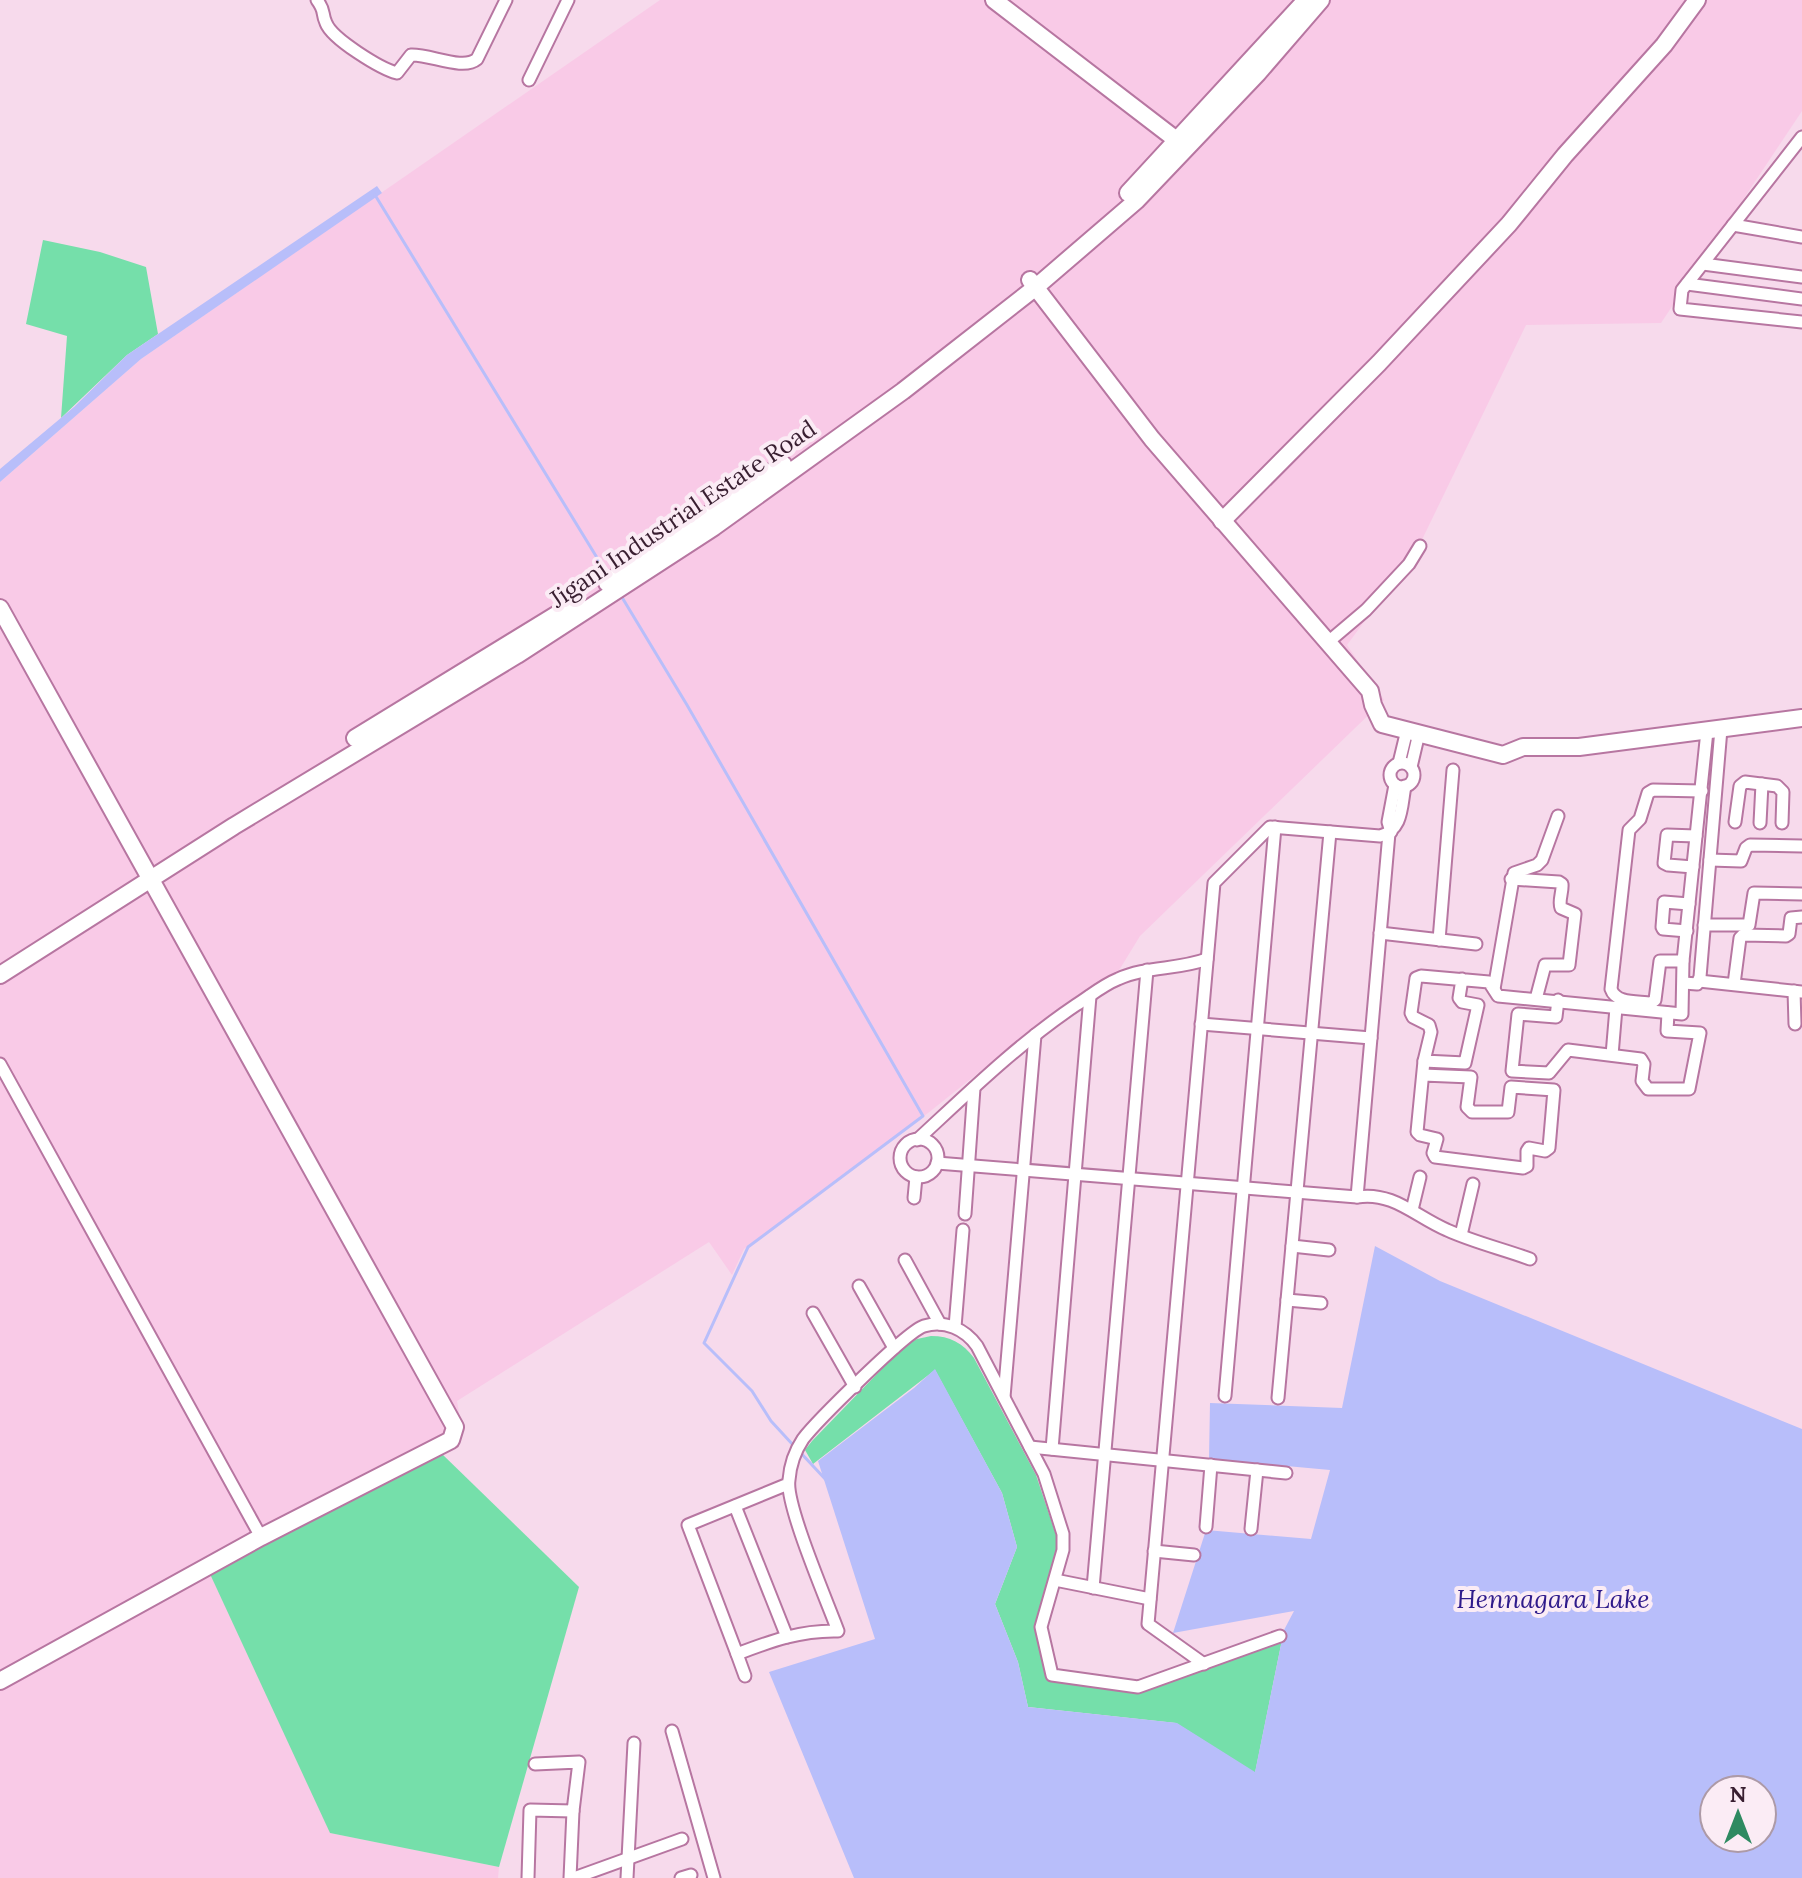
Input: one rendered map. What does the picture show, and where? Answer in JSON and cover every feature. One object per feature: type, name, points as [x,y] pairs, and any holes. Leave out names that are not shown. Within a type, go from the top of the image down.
[{"type":"street","points":[[317,0],[325,11],[326,23],[342,41],[388,71],[397,73],[411,55],[471,64],[477,59],[506,0]]},
{"type":"street","points":[[529,80],[568,0]]},
{"type":"street","points":[[994,0],[1182,144]]},
{"type":"street","name":"Jigani Industrial Estate Road","points":[[1182,144],[1306,0]]},
{"type":"street","name":"Jigani Industrial Estate Road","points":[[0,962],[146,876],[614,585],[895,384],[1033,283],[1258,73],[1321,0]]},
{"type":"street","points":[[1222,521],[1379,363],[1509,224],[1565,155],[1664,45],[1697,0]]},
{"type":"street","points":[[1802,137],[1685,287],[1680,309],[1802,322]]},
{"type":"street","points":[[1733,225],[1802,237]]},
{"type":"street","points":[[1703,264],[1802,277]]},
{"type":"street","points":[[1033,283],[1152,439],[1370,691],[1382,724],[1503,755],[1523,747],[1579,747],[1802,718]]},
{"type":"street","points":[[1685,287],[1802,299]]},
{"type":"street","points":[[1327,643],[1366,610],[1409,564],[1420,546]]},
{"type":"street","points":[[0,608],[146,876],[455,1427],[451,1440],[261,1537],[0,1681]]},
{"type":"street","points":[[1699,981],[1716,784],[1714,730]]},
{"type":"street","points":[[1511,1087],[1554,1090],[1549,1148],[1545,1151],[1529,1148],[1527,1166],[1523,1168],[1435,1157],[1433,1153],[1437,1139],[1417,1132],[1424,1061],[1431,1032],[1429,1025],[1411,1013],[1416,978],[1489,982],[1498,996],[1682,1014],[1683,961],[1696,836],[1714,730]]},
{"type":"street","points":[[1400,786],[1413,779],[1405,765],[1413,732]]},
{"type":"street","points":[[1204,1664],[1148,1624],[1214,883],[1270,827],[1380,836],[1390,832],[1398,824],[1400,786],[1390,773],[1393,767],[1405,765]]},
{"type":"street","points":[[1439,940],[1453,770]]},
{"type":"street","points":[[1714,809],[1736,816],[1742,783],[1777,786],[1783,792],[1782,823]]},
{"type":"street","points":[[1683,961],[1660,961],[1655,1000],[1651,1003],[1618,999],[1613,995],[1611,989],[1629,830],[1640,819],[1648,793],[1653,790],[1716,784]]},
{"type":"street","points":[[1760,823],[1762,784]]},
{"type":"street","points":[[1494,989],[1511,879],[1520,869],[1537,865],[1542,860],[1558,816]]},
{"type":"street","points":[[1225,1396],[1275,827]]},
{"type":"street","points":[[1278,1398],[1330,832]]},
{"type":"street","points":[[1357,1197],[1390,832]]},
{"type":"street","points":[[1693,867],[1664,863],[1667,835],[1696,836]]},
{"type":"street","points":[[1710,860],[1741,861],[1750,845],[1802,846]]},
{"type":"street","name":"Jigani Industrial Estate Road","points":[[0,975],[146,876]]},
{"type":"street","points":[[1511,879],[1559,882],[1562,884],[1561,908],[1575,914],[1569,965],[1545,965],[1536,999]]},
{"type":"street","points":[[1692,880],[1708,880]]},
{"type":"street","points":[[1704,925],[1749,925],[1754,893],[1802,894]]},
{"type":"street","points":[[1687,931],[1662,927],[1664,902],[1689,904]]},
{"type":"street","points":[[1734,984],[1740,938],[1743,935],[1786,936],[1791,918],[1802,917]]},
{"type":"street","points":[[1380,933],[1476,944]]},
{"type":"street","points":[[917,1140],[934,1146],[938,1155],[937,1163],[927,1175],[916,1177],[907,1173],[900,1160],[905,1147],[917,1140],[1035,1035],[1119,978],[1147,970],[1183,967],[1207,959]]},
{"type":"street","points":[[1093,1588],[1147,970]]},
{"type":"street","points":[[1424,1061],[1465,1063],[1478,1005],[1462,1002],[1459,998],[1462,979]]},
{"type":"street","points":[[1684,983],[1693,985],[1699,981],[1798,991],[1795,1024]]},
{"type":"street","points":[[1052,1449],[1090,996]]},
{"type":"street","points":[[1423,1075],[1471,1077],[1467,1107],[1472,1112],[1508,1112],[1518,1014],[1556,1017],[1558,1000]]},
{"type":"street","points":[[1612,1055],[1616,1008]]},
{"type":"street","points":[[1512,1071],[1549,1073],[1568,1050],[1644,1060],[1642,1081],[1648,1089],[1689,1089],[1700,1033],[1667,1031],[1668,1013]]},
{"type":"street","points":[[1201,1024],[1371,1038]]},
{"type":"street","points":[[1004,1397],[1035,1035]]},
{"type":"street","points":[[0,1064],[261,1537]]},
{"type":"street","points":[[965,1214],[974,1088]]},
{"type":"street","points":[[937,1163],[1386,1198],[1447,1230],[1530,1259]]},
{"type":"street","points":[[914,1198],[916,1177]]},
{"type":"street","points":[[1412,1210],[1420,1177]]},
{"type":"street","points":[[1461,1235],[1473,1184]]},
{"type":"street","points":[[955,1327],[963,1230]]},
{"type":"street","points":[[1292,1246],[1329,1250]]},
{"type":"street","points":[[905,1260],[940,1324]]},
{"type":"street","points":[[859,1286],[894,1348]]},
{"type":"street","points":[[1287,1300],[1321,1303]]},
{"type":"street","points":[[813,1313],[855,1387]]},
{"type":"street","points":[[737,1654],[811,1630],[838,1631],[788,1492],[792,1463],[805,1437],[894,1348],[917,1329],[940,1324],[955,1327],[968,1335],[977,1346],[1044,1474],[1063,1534],[1063,1550],[1041,1627],[1052,1675],[1138,1687],[1280,1636]]},
{"type":"street","points":[[1030,1447],[1286,1473]]},
{"type":"street","points":[[1206,1527],[1211,1465]]},
{"type":"street","points":[[1251,1529],[1257,1470]]},
{"type":"street","points":[[745,1676],[688,1525],[788,1484]]},
{"type":"street","points":[[735,1506],[787,1637]]},
{"type":"street","points":[[1154,1551],[1194,1555]]},
{"type":"street","points":[[1055,1580],[1150,1599]]},
{"type":"street","points":[[672,1731],[714,1878]]},
{"type":"street","points":[[627,1878],[634,1743]]},
{"type":"street","points":[[535,1764],[579,1762],[573,1811],[572,1878],[682,1839]]},
{"type":"street","points":[[528,1878],[530,1810],[573,1811]]},
{"type":"shaded area","points":[[660,0],[1802,0],[1802,111],[1661,323],[1526,325],[1417,550],[1347,645],[1384,700],[1140,936],[1118,972],[1042,1022],[928,1113],[744,1249],[732,1275],[709,1242],[457,1401],[462,1430],[441,1453],[330,1833],[499,1867],[498,1878],[0,1878],[0,482],[141,359]]},
{"type":"green space","points":[[43,240],[100,252],[146,267],[158,334],[127,355],[61,418],[67,336],[26,324]]},
{"type":"green space","points":[[931,1336],[956,1341],[974,1358],[1036,1475],[1056,1535],[1057,1560],[1036,1622],[1050,1678],[1136,1690],[1282,1640],[1255,1773],[1176,1723],[1028,1707],[1018,1662],[995,1604],[1017,1547],[1002,1493],[935,1370],[813,1464],[805,1450],[812,1441],[904,1346]]},
{"type":"green space","points":[[441,1453],[579,1587],[499,1867],[330,1833],[210,1574]]},
{"type":"water","points":[[377,186],[382,193],[141,359],[0,482],[0,469],[74,407],[127,355]]},
{"type":"water","name":"Hennagara Lake","points":[[1375,1246],[1440,1281],[1802,1429],[1802,1878],[854,1878],[769,1672],[875,1639],[818,1461],[935,1369],[1002,1493],[1017,1547],[995,1604],[1018,1662],[1028,1707],[1177,1723],[1255,1772],[1284,1630],[1294,1611],[1173,1633],[1206,1530],[1311,1539],[1330,1470],[1209,1459],[1210,1403],[1342,1408]]},
{"type":"waterway","points":[[375,195],[607,574]]},
{"type":"waterway","points":[[620,594],[923,1116],[748,1247],[704,1343],[752,1391],[771,1421],[794,1446]]},
{"type":"waterway","points":[[799,1451],[827,1481]]}]
